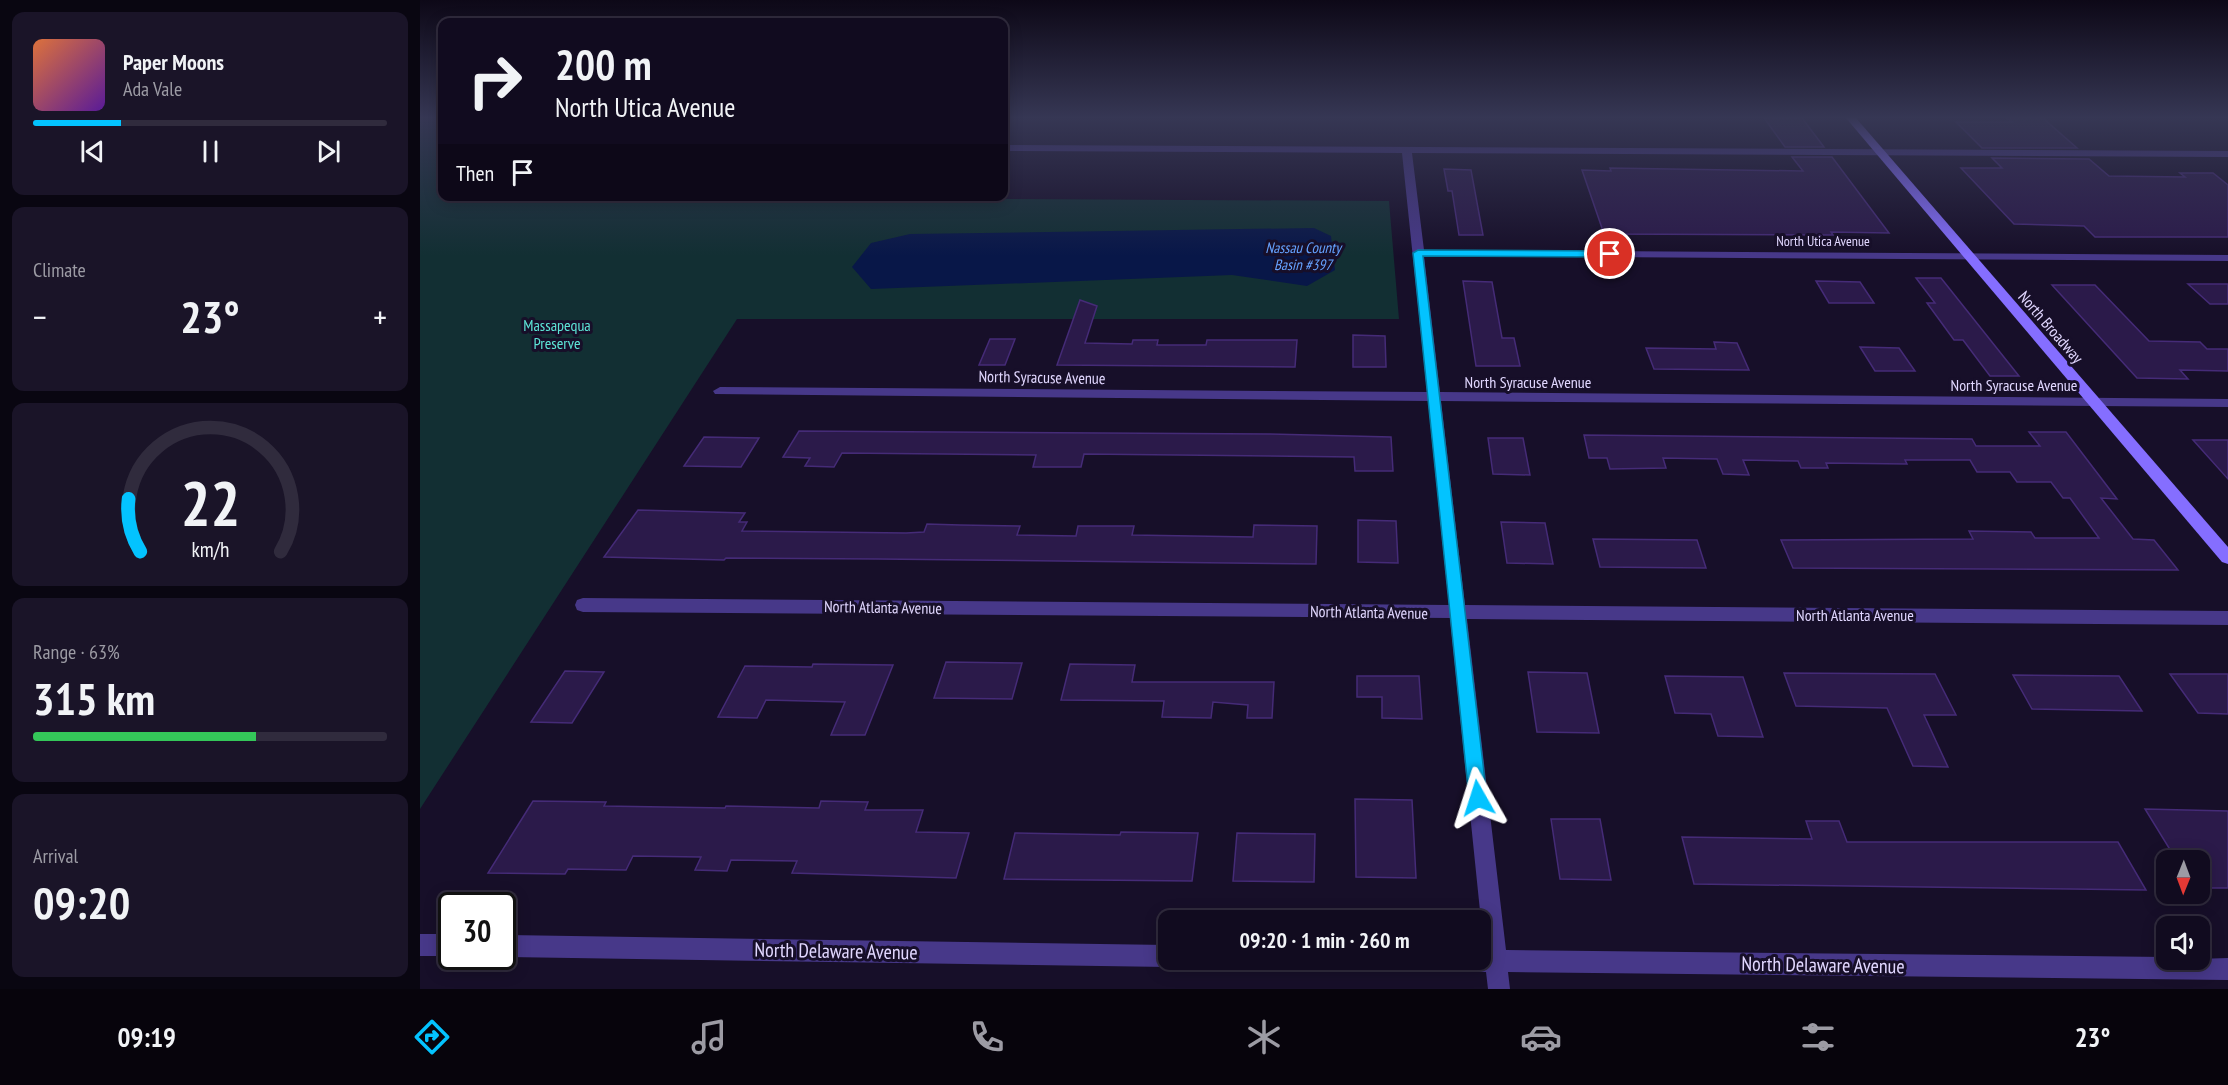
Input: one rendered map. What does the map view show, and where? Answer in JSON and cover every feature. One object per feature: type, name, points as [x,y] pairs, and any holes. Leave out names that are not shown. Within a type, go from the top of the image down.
[{"type":"main road","name":"North Broadway","points":[[1890,164],[2228,558]]},
{"type":"street","points":[[1409,164],[1499,989]]},
{"type":"street","name":"North Utica Avenue","points":[[1418,253],[2228,258]]},
{"type":"street","name":"North Syracuse Avenue","points":[[720,391],[2228,403]]},
{"type":"street","name":"North Atlanta Avenue","points":[[583,604],[2228,618]]},
{"type":"street","points":[[420,945],[438,945]]},
{"type":"street","name":"North Delaware Avenue","points":[[516,946],[1158,956]]},
{"type":"street","name":"North Delaware Avenue","points":[[1491,961],[2228,969]]},
{"type":"green space","name":"Massapequa Preserve","points":[[420,164],[438,164],[438,201],[1008,201],[1008,199],[1389,201],[1399,319],[737,319],[420,809]]},
{"type":"water","name":"Nassau County Basin #397","points":[[1314,228],[1331,236],[1335,270],[1307,286],[1232,275],[871,289],[852,267],[871,243],[910,234]]},
{"type":"building","points":[[1798,164],[1837,164],[1889,233],[1831,232],[1833,235],[1604,234],[1582,170],[1611,171],[1610,168],[1803,171]]},
{"type":"building","points":[[1998,164],[2095,164],[2109,176],[2185,177],[2180,173],[2213,173],[2228,185],[2228,237],[2095,237],[2084,226],[2014,224],[1961,168],[2002,168]]},
{"type":"building","points":[[1444,169],[1471,170],[1483,235],[1459,235],[1452,191],[1448,191]]},
{"type":"building","points":[[1916,278],[1941,278],[2019,376],[1990,376],[1963,340],[1954,340],[1927,303],[1935,303]]},
{"type":"building","points":[[1463,281],[1492,282],[1502,338],[1514,338],[1520,366],[1476,366]]},
{"type":"building","points":[[1816,281],[1860,282],[1874,303],[1829,303]]},
{"type":"building","points":[[2188,284],[2228,284],[2228,304],[2210,304]]},
{"type":"building","points":[[2052,285],[2095,285],[2149,341],[2200,342],[2207,349],[2228,349],[2228,371],[2180,370],[2188,379],[2137,378]]},
{"type":"building","points":[[1080,300],[1097,306],[1085,343],[1132,344],[1133,340],[1158,340],[1157,345],[1206,345],[1207,340],[1297,340],[1295,367],[1057,365]]},
{"type":"building","points":[[1353,335],[1385,336],[1386,367],[1353,367]]},
{"type":"building","points":[[990,339],[1015,339],[1005,365],[979,365]]},
{"type":"building","points":[[1714,342],[1737,343],[1749,370],[1654,369],[1646,348],[1716,349]]},
{"type":"building","points":[[1860,347],[1899,348],[1915,371],[1875,371]]},
{"type":"building","points":[[799,431],[1391,437],[1393,471],[1355,471],[1354,457],[1084,454],[1081,467],[1033,467],[1036,455],[842,453],[834,467],[805,466],[810,458],[783,457]]},
{"type":"building","points":[[2029,432],[2066,432],[2117,499],[2101,498],[2133,539],[2154,540],[2178,570],[1793,568],[1781,540],[1973,539],[1969,531],[2031,532],[2035,538],[2099,538],[2070,498],[2063,498],[2051,482],[2017,482],[2010,472],[1977,472],[1970,460],[1905,460],[1907,464],[1826,463],[1828,468],[1801,468],[1798,461],[1743,460],[1749,475],[1723,474],[1717,459],[1663,458],[1666,468],[1610,469],[1607,458],[1589,458],[1584,435],[1972,439],[1976,446],[2040,446]]},
{"type":"building","points":[[704,437],[759,438],[741,467],[684,466]]},
{"type":"building","points":[[1488,438],[1523,438],[1530,475],[1493,474]]},
{"type":"building","points":[[2193,440],[2228,440],[2228,479]]},
{"type":"building","points":[[638,510],[745,513],[739,522],[747,522],[742,531],[906,533],[924,532],[927,524],[1020,526],[1017,535],[1076,536],[1078,526],[1134,526],[1132,535],[1253,537],[1254,525],[1317,526],[1316,564],[878,559],[726,558],[724,560],[604,557]]},
{"type":"building","points":[[1358,520],[1396,521],[1398,563],[1358,562]]},
{"type":"building","points":[[1501,522],[1545,523],[1553,564],[1507,563]]},
{"type":"building","points":[[1593,539],[1697,540],[1706,568],[1600,567]]},
{"type":"building","points":[[946,662],[1022,663],[1012,699],[934,698]]},
{"type":"building","points":[[813,664],[893,665],[865,735],[831,735],[845,702],[766,700],[757,718],[718,717],[745,666],[812,667]]},
{"type":"building","points":[[1070,664],[1135,665],[1132,682],[1274,682],[1272,718],[1247,718],[1248,705],[1213,702],[1211,718],[1162,717],[1164,701],[1061,700]]},
{"type":"building","points":[[565,671],[604,672],[572,723],[531,722]]},
{"type":"building","points":[[1528,672],[1587,673],[1599,733],[1537,732]]},
{"type":"building","points":[[1784,673],[1935,674],[1956,715],[1924,715],[1948,767],[1913,766],[1887,708],[1796,706]]},
{"type":"building","points":[[2170,674],[2228,674],[2228,714],[2198,713]]},
{"type":"building","points":[[2013,675],[2119,676],[2142,711],[2032,709]]},
{"type":"building","points":[[1357,676],[1419,676],[1422,719],[1382,718],[1382,697],[1357,697]]},
{"type":"building","points":[[1665,676],[1743,677],[1763,737],[1718,736],[1711,714],[1675,713]]},
{"type":"building","points":[[1355,799],[1412,800],[1416,878],[1356,877]]},
{"type":"building","points":[[533,801],[606,802],[604,806],[725,808],[726,806],[819,808],[821,801],[868,802],[865,810],[923,810],[916,832],[969,833],[956,878],[792,873],[797,861],[731,860],[727,871],[695,870],[701,857],[633,856],[626,870],[568,869],[565,874],[488,873]]},
{"type":"building","points":[[2145,809],[2228,811],[2228,888],[2210,888],[2210,850],[2170,850]]},
{"type":"building","points":[[1551,819],[1600,819],[1611,880],[1560,879]]},
{"type":"building","points":[[1806,821],[1839,821],[1847,842],[2118,842],[2146,890],[1694,884],[1682,837],[1812,839]]},
{"type":"building","points":[[1121,832],[1198,833],[1192,881],[1004,879],[1015,833],[1120,835]]},
{"type":"building","points":[[1237,833],[1315,834],[1314,882],[1233,881]]},
{"type":"route","points":[[1478,798],[1418,253],[1610,254]]}]
